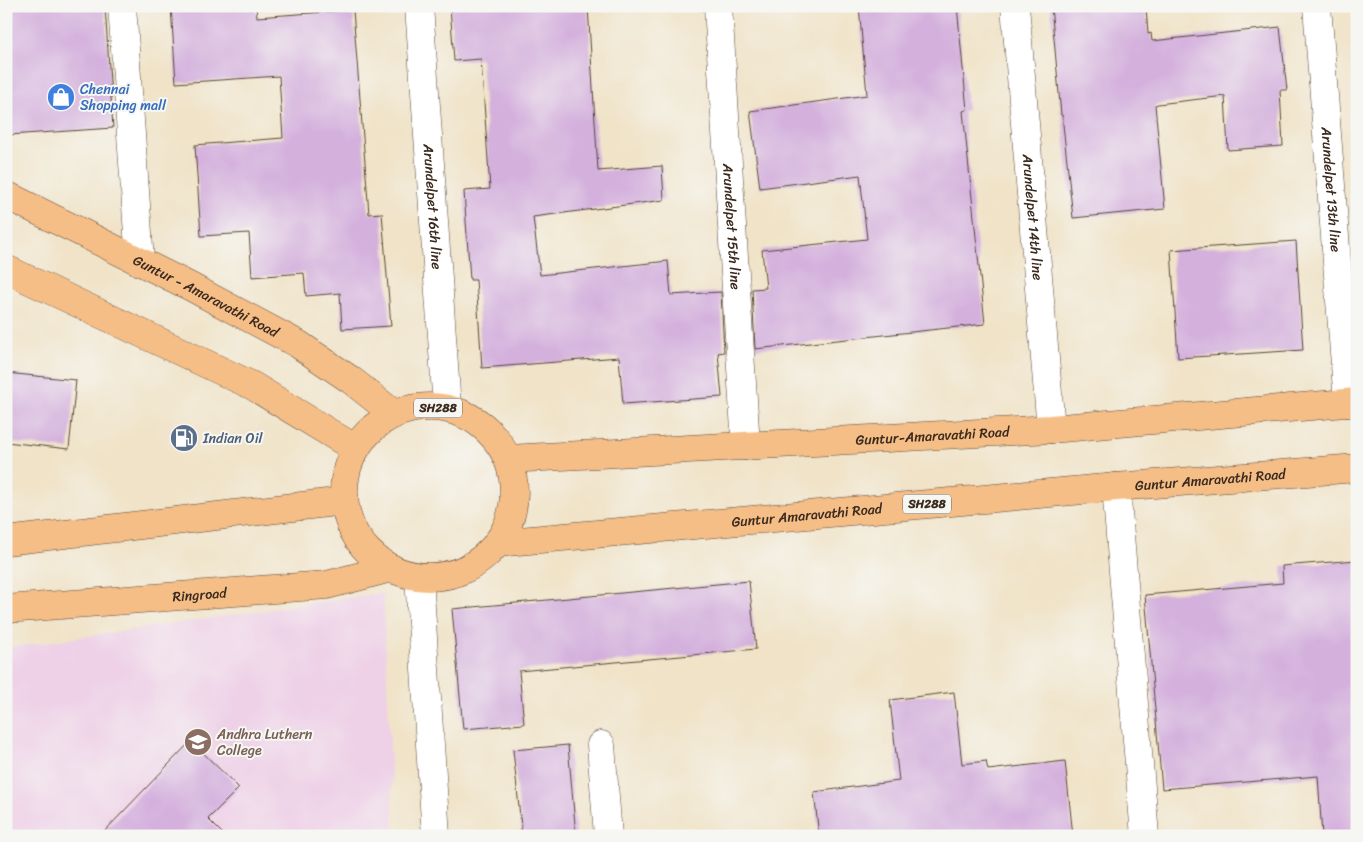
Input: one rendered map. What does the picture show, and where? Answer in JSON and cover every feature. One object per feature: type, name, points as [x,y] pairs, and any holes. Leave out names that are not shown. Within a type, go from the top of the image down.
[{"type":"main road","name":"Guntur - Amaravathi Road","points":[[6,195],[298,344],[351,380],[394,414]]},
{"type":"main road","points":[[6,269],[253,386],[356,449]]},
{"type":"main road","name":"Guntur-Amaravathi Road","points":[[508,460],[1052,429],[1353,402]]},
{"type":"main road","name":"SH288","points":[[420,407],[447,408],[472,417],[492,434],[508,460],[514,488],[510,517],[497,543],[475,563],[448,575],[419,576],[391,568],[367,551],[351,527],[344,501],[345,474],[356,449],[372,428],[394,414],[420,407]]},
{"type":"main road","name":"Guntur Amaravathi Road","points":[[497,543],[1116,487],[1357,468]]},
{"type":"main road","points":[[6,541],[344,501]]},
{"type":"main road","name":"Ringroad","points":[[6,609],[327,585],[391,568]]},
{"type":"street","points":[[122,6],[140,262]]},
{"type":"street","name":"Arundelpet 16th line","points":[[419,6],[447,408]]},
{"type":"street","name":"Arundelpet 15th line","points":[[718,6],[746,446]]},
{"type":"street","name":"Arundelpet 14th line","points":[[1015,6],[1052,429]]},
{"type":"street","name":"Arundelpet 13th line","points":[[1317,6],[1353,402]]},
{"type":"street","points":[[1116,487],[1145,836]]},
{"type":"street","points":[[419,576],[436,836]]},
{"type":"street","points":[[600,744],[608,836]]},
{"type":"shaded area","name":"Andhra Luthern College","points":[[383,593],[394,836],[6,836],[6,648]]},
{"type":"building","points":[[6,6],[105,6],[113,128],[9,135],[6,91]]},
{"type":"building","points":[[171,6],[256,6],[257,17],[353,10],[369,214],[382,213],[391,326],[342,329],[340,293],[306,296],[304,273],[252,277],[249,233],[201,236],[195,145],[283,138],[279,76],[176,83]]},
{"type":"building","points":[[450,6],[588,6],[598,171],[662,166],[664,200],[533,217],[540,275],[668,261],[671,295],[721,292],[724,352],[718,353],[722,397],[623,404],[619,357],[482,368],[476,280],[470,280],[464,191],[490,189],[481,59],[454,61]]},
{"type":"building","points":[[859,6],[957,6],[967,110],[963,111],[985,324],[755,349],[752,289],[766,288],[762,250],[867,239],[860,175],[760,188],[750,111],[867,95]]},
{"type":"building","points":[[1051,6],[1146,6],[1148,34],[1151,33],[1152,41],[1280,27],[1287,90],[1280,90],[1283,146],[1228,150],[1225,96],[1155,105],[1165,209],[1073,218]]},
{"type":"building","points":[[1296,241],[1303,350],[1178,358],[1171,250]]},
{"type":"building","points":[[6,373],[76,380],[69,449],[6,442]]},
{"type":"building","points":[[1357,560],[1357,836],[1322,836],[1318,776],[1162,789],[1145,595],[1283,583],[1282,566]]},
{"type":"building","points":[[749,581],[756,649],[519,671],[524,724],[463,729],[452,609]]},
{"type":"building","points":[[954,692],[962,764],[986,761],[988,770],[1065,761],[1073,836],[819,836],[814,792],[899,781],[890,700]]},
{"type":"building","points":[[191,741],[239,788],[208,819],[225,836],[100,836]]},
{"type":"building","points":[[568,745],[576,836],[522,836],[513,750]]},
{"type":"place","name":"Chennai Shopping mall","points":[[61,97]]},
{"type":"place","name":"Indian Oil","points":[[184,438]]},
{"type":"place","name":"Andhra Luthern College","points":[[198,742]]}]
